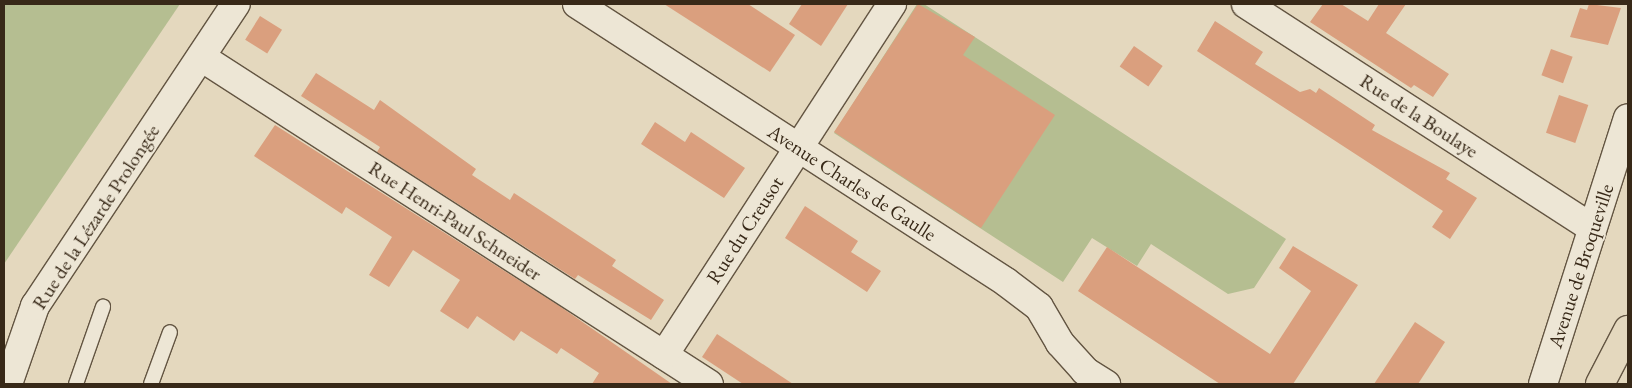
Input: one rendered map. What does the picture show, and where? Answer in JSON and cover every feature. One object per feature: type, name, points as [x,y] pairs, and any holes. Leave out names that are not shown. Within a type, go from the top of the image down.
[{"type":"main road","points":[[1600,384],[1628,330]]},
{"type":"street","name":"Rue de la Lézarde Prolongée","points":[[8,384],[34,306],[236,4]]},
{"type":"street","name":"Avenue Charles de Gaulle","points":[[577,4],[1039,306],[1060,343],[1085,371],[1106,384]]},
{"type":"street","name":"Rue du Creusot","points":[[664,355],[892,4]]},
{"type":"street","name":"Rue de la Boulaye","points":[[1246,4],[1592,228]]},
{"type":"street","name":"Rue Henri-Paul Schneider","points":[[201,57],[709,384]]},
{"type":"street","name":"Avenue de Broqueville","points":[[1542,384],[1628,118]]},
{"type":"lane","points":[[76,384],[103,307]]},
{"type":"lane","points":[[151,384],[170,332]]},
{"type":"green space","points":[[4,4],[180,4],[4,264]]},
{"type":"green space","points":[[917,4],[924,4],[1286,239],[1254,288],[1228,294],[1151,244],[1137,266],[1092,238],[1063,282],[834,133]]},
{"type":"building","points":[[664,4],[748,4],[795,35],[770,72]]},
{"type":"building","points":[[802,4],[848,4],[821,46],[789,24]]},
{"type":"building","points":[[918,4],[975,37],[963,55],[1055,115],[981,228],[834,132]]},
{"type":"building","points":[[1323,4],[1341,4],[1368,21],[1379,4],[1406,4],[1386,33],[1449,74],[1433,97],[1414,85],[1411,88],[1310,22]]},
{"type":"building","points":[[1589,4],[1621,8],[1608,45],[1570,37],[1580,8],[1587,10]]},
{"type":"building","points":[[260,16],[282,30],[267,54],[245,40]]},
{"type":"building","points":[[1215,21],[1263,52],[1255,64],[1300,92],[1310,89],[1316,93],[1319,88],[1375,125],[1372,130],[1450,173],[1446,179],[1477,198],[1450,239],[1432,227],[1443,211],[1197,51]]},
{"type":"building","points":[[1134,46],[1163,66],[1148,87],[1120,66]]},
{"type":"building","points":[[1551,49],[1573,57],[1563,83],[1541,75]]},
{"type":"building","points":[[316,73],[374,110],[380,100],[476,169],[472,175],[510,200],[514,193],[616,260],[612,266],[664,300],[651,320],[578,275],[575,279],[377,152],[380,147],[301,96]]},
{"type":"building","points":[[1559,95],[1588,105],[1575,143],[1546,133]]},
{"type":"building","points":[[655,122],[685,142],[691,132],[745,168],[724,198],[641,144]]},
{"type":"building","points":[[275,125],[558,305],[672,384],[592,384],[599,373],[561,348],[557,354],[521,331],[514,341],[477,316],[468,329],[440,311],[460,280],[413,250],[389,287],[369,275],[392,237],[346,207],[342,214],[254,156]]},
{"type":"building","points":[[805,206],[858,241],[851,252],[881,271],[867,292],[785,238]]},
{"type":"building","points":[[1293,246],[1358,285],[1293,384],[1220,384],[1078,291],[1107,247],[1270,354],[1311,291],[1279,268]]},
{"type":"building","points":[[1415,322],[1445,342],[1418,384],[1374,384]]},
{"type":"building","points":[[717,334],[793,384],[743,384],[702,357]]}]
